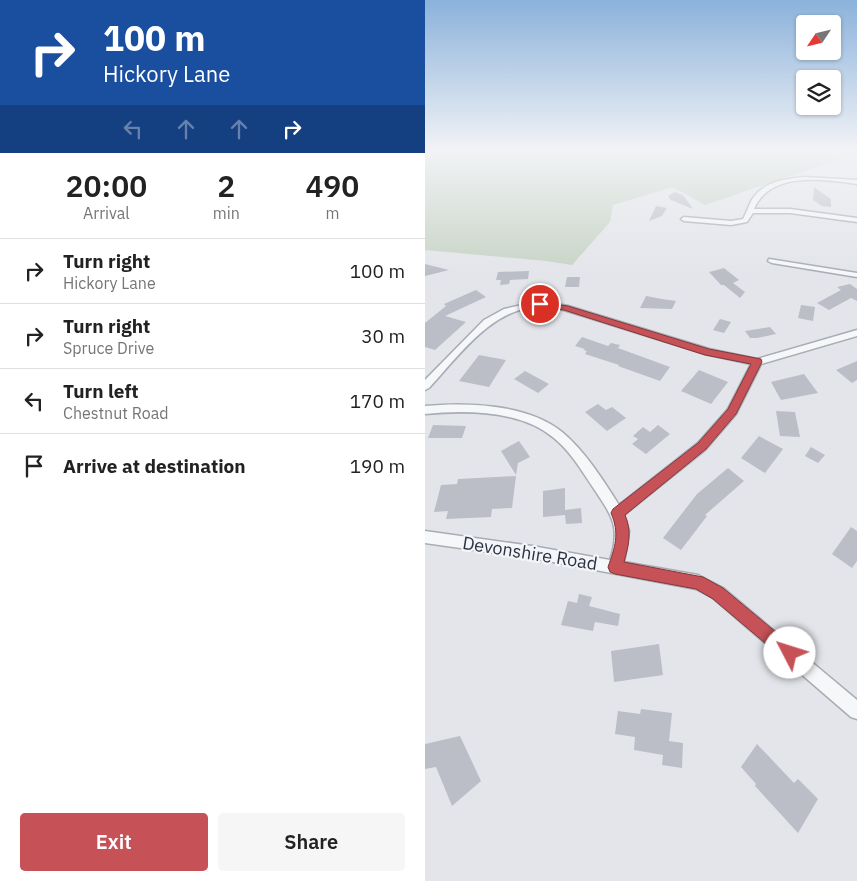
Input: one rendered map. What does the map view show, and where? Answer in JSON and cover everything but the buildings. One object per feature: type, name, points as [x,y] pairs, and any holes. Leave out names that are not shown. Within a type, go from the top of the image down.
[{"type":"street","points":[[685,219],[738,223],[745,221],[757,197],[762,191]]},
{"type":"street","points":[[751,211],[790,211],[857,220]]},
{"type":"street","points":[[772,261],[857,275]]},
{"type":"street","points":[[425,386],[487,322],[507,311],[540,304],[565,308],[708,352],[757,362],[857,333]]},
{"type":"street","points":[[618,513],[702,446],[732,411],[757,362]]},
{"type":"street","points":[[425,410],[486,408],[509,413],[556,433],[575,452],[618,513],[623,526],[622,547],[615,567]]},
{"type":"street","name":"Devonshire Road","points":[[425,537],[532,552],[698,582],[718,593],[857,711]]},
{"type":"green space","points":[[425,191],[659,191],[613,205],[610,222],[572,265],[425,250]]},
{"type":"green space","points":[[680,191],[746,191],[705,205]]},
{"type":"route","points":[[540,304],[565,308],[708,352],[757,362],[742,388],[732,411],[702,446],[618,513],[623,526],[622,547],[615,567],[698,582],[718,593],[790,653]]}]
